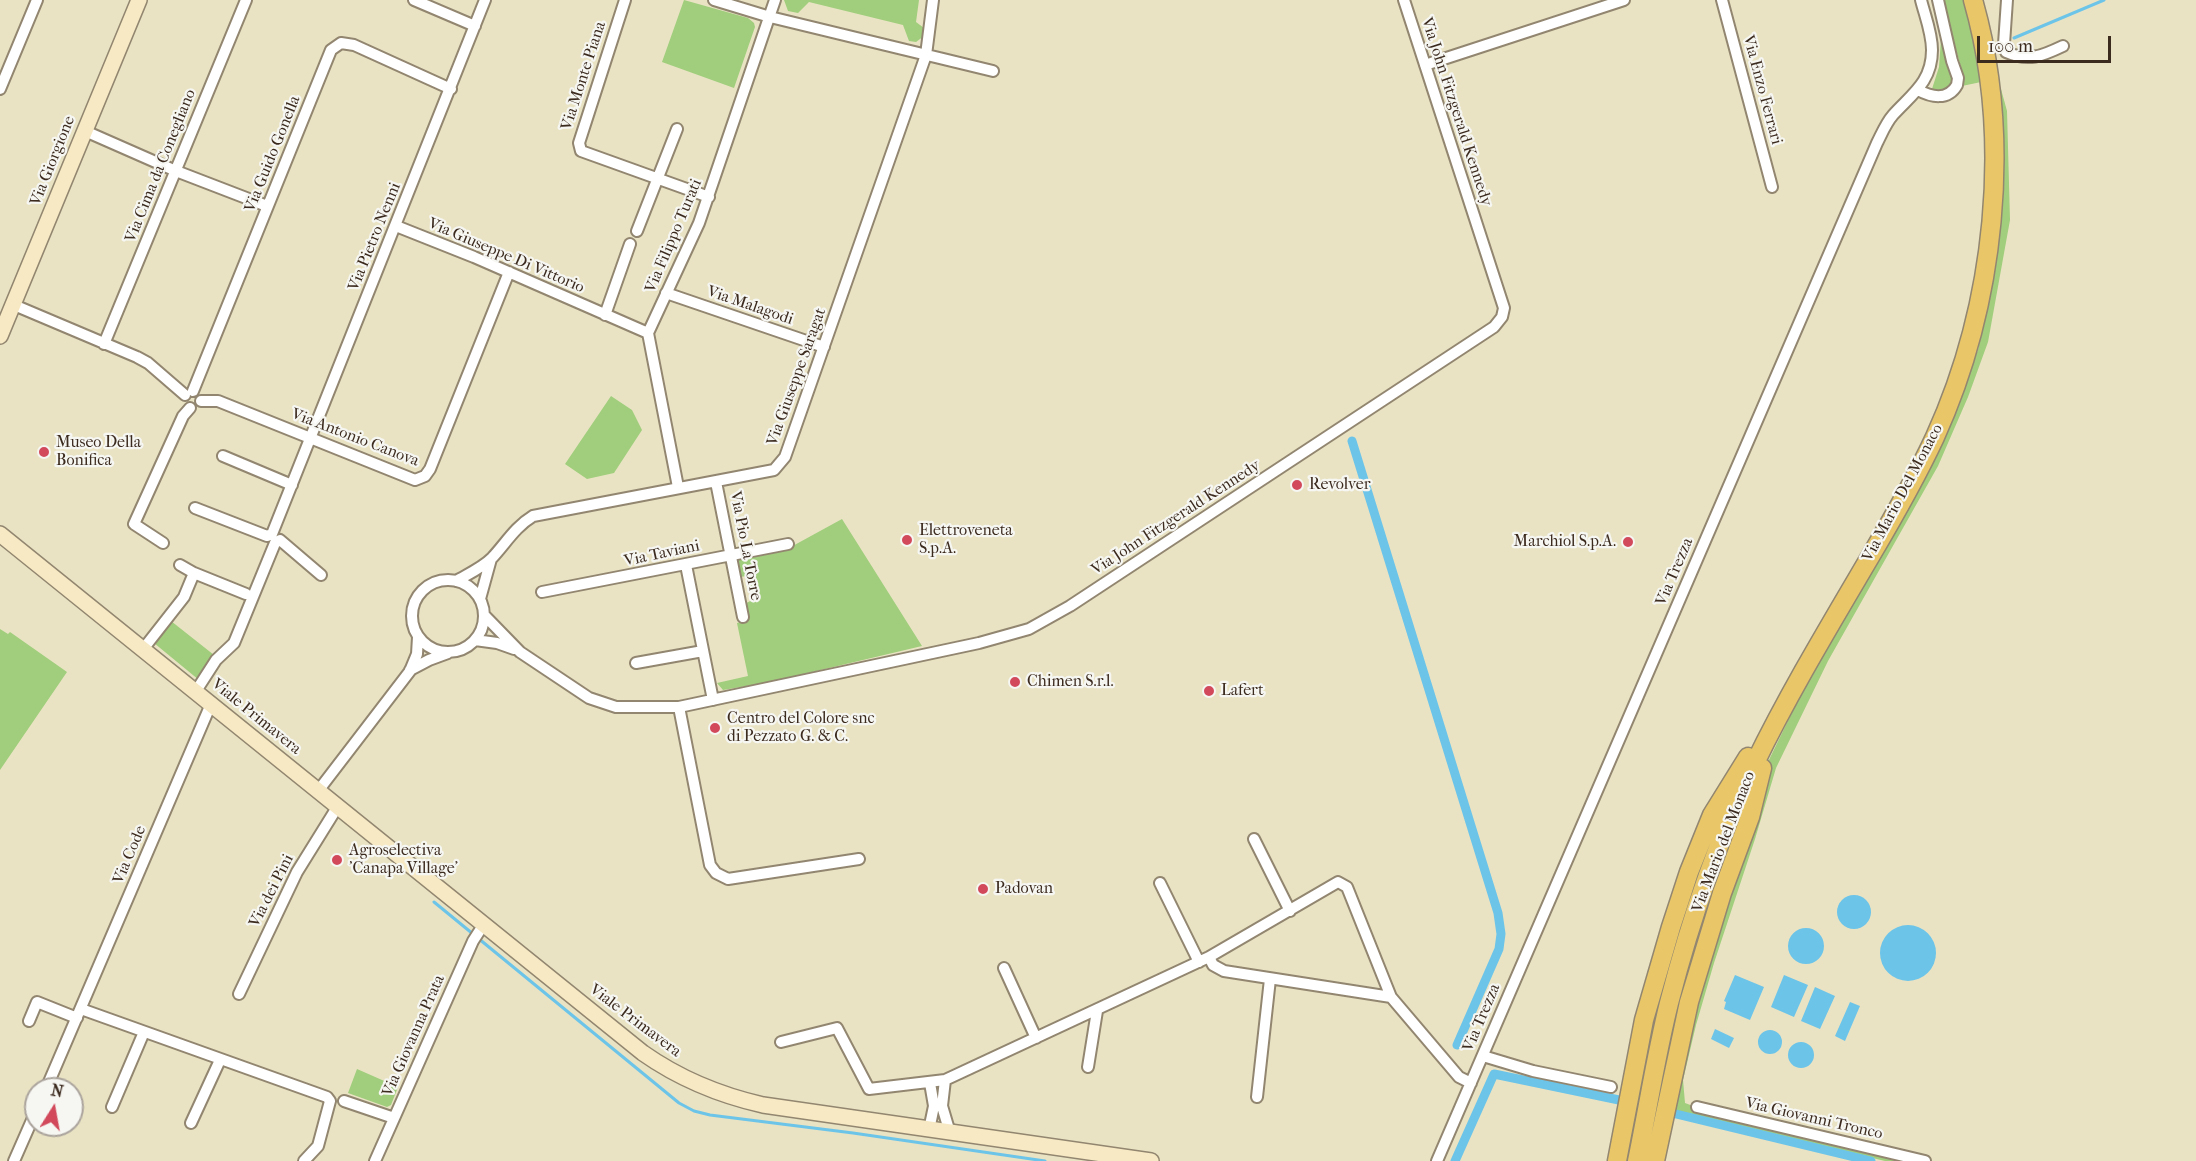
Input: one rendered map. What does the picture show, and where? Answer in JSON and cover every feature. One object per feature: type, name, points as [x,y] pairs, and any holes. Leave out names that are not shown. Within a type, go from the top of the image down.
[{"type":"highway","name":"Via Mario Del Monaco","points":[[1794,689],[1900,504],[1935,436],[1957,380],[1975,319],[1988,252],[1994,162],[1988,79],[1973,0]]},
{"type":"highway","name":"Via Mario del Monaco","points":[[1637,1161],[1670,1001],[1697,909],[1719,847],[1756,762],[1794,689]]},
{"type":"highway","points":[[1617,1161],[1651,992],[1694,861],[1712,816],[1724,795],[1794,689]]},
{"type":"highway","points":[[1655,1161],[1683,1027],[1706,944],[1750,817],[1764,762],[1781,727],[1794,689]]},
{"type":"main road","name":"Via Giorgione","points":[[0,336],[139,0]]},
{"type":"main road","name":"Viale Primavera","points":[[0,534],[338,806],[482,927],[643,1053],[680,1076],[716,1092],[763,1105],[1151,1161]]},
{"type":"street","points":[[0,89],[37,0]]},
{"type":"street","name":"Via Cima da Conegliano","points":[[104,344],[246,0]]},
{"type":"street","points":[[414,0],[475,26]]},
{"type":"street","name":"Via Pietro Nenni","points":[[195,508],[267,536],[272,534],[485,0]]},
{"type":"street","name":"Via Monte Piana","points":[[625,0],[579,143],[581,151],[709,197]]},
{"type":"street","points":[[714,0],[993,71]]},
{"type":"street","name":"Via Filippo Turati","points":[[648,333],[696,231],[709,197],[775,0]]},
{"type":"street","name":"Via Giuseppe Saragat","points":[[456,581],[491,559],[518,525],[533,516],[774,470],[785,457],[926,55],[933,0]]},
{"type":"street","name":"Via John Fitzgerald Kennedy","points":[[484,615],[520,651],[589,698],[616,707],[679,706],[713,700],[1029,629],[1070,606],[1494,327],[1502,317],[1504,308],[1404,0]]},
{"type":"street","points":[[1425,65],[1624,0]]},
{"type":"street","name":"Via Enzo Ferrari","points":[[1722,0],[1772,188]]},
{"type":"street","name":"Via Trezza","points":[[1437,1161],[1877,143],[1893,115],[1918,90],[1929,69],[1932,48],[1921,0]]},
{"type":"street","points":[[1918,90],[1930,97],[1938,97],[1947,95],[1957,85],[1958,78],[1938,0]]},
{"type":"street","points":[[2007,0],[2004,44],[2006,52],[2019,57],[2032,58],[2063,46]]},
{"type":"street","name":"Via Guido Gonella","points":[[189,393],[331,50],[341,44],[354,45],[451,89]]},
{"type":"street","points":[[637,231],[677,129]]},
{"type":"street","points":[[85,131],[176,171],[267,206]]},
{"type":"street","name":"Via Giuseppe Di Vittorio","points":[[396,226],[509,272],[648,333]]},
{"type":"street","points":[[605,315],[630,244]]},
{"type":"street","name":"Via Antonio Canova","points":[[201,401],[218,401],[415,480],[425,476],[430,470],[509,272]]},
{"type":"street","name":"Via Malagodi","points":[[666,293],[824,347]]},
{"type":"street","points":[[14,305],[148,363],[189,393],[199,393],[201,401],[196,408],[190,408],[185,403],[189,393]]},
{"type":"street","points":[[648,333],[678,487]]},
{"type":"street","points":[[163,543],[134,524],[183,416],[190,408]]},
{"type":"street","points":[[223,456],[292,485]]},
{"type":"street","name":"Via Pio La Torre","points":[[716,482],[743,617]]},
{"type":"street","name":"Viale Primavera","points":[[196,691],[216,660],[234,642],[241,629],[275,543],[280,540],[321,575]]},
{"type":"street","name":"Via Taviani","points":[[542,592],[788,544]]},
{"type":"street","name":"Via Giuseppe Saragat","points":[[480,599],[491,559]]},
{"type":"street","points":[[180,565],[246,594]]},
{"type":"street","points":[[686,565],[713,700]]},
{"type":"street","points":[[144,648],[184,597],[194,573]]},
{"type":"street","points":[[318,791],[410,671],[417,654],[418,637],[412,617],[413,606],[418,595],[435,582],[445,580],[456,581],[470,588],[480,599],[484,615],[482,629],[475,640],[465,648],[429,660],[410,671]]},
{"type":"street","points":[[418,637],[433,649],[452,652]]},
{"type":"street","name":"Via John Fitzgerald Kennedy","points":[[475,640],[497,643],[520,651]]},
{"type":"street","points":[[636,663],[703,651]]},
{"type":"street","name":"Via Code","points":[[51,1077],[211,704]]},
{"type":"street","points":[[679,706],[710,865],[716,873],[728,879],[859,859]]},
{"type":"street","name":"Via dei Pini","points":[[239,994],[297,872],[338,806]]},
{"type":"street","points":[[1254,840],[1290,911]]},
{"type":"street","points":[[781,1042],[837,1028],[869,1089],[945,1080],[1209,957],[1338,882],[1347,886],[1391,997],[1459,1077],[1471,1083]]},
{"type":"street","points":[[1160,884],[1199,962]]},
{"type":"street","name":"Via Giovanna Prata","points":[[375,1161],[473,941],[482,927]]},
{"type":"street","points":[[1209,957],[1213,965],[1224,971],[1391,997]]},
{"type":"street","points":[[1004,968],[1036,1038]]},
{"type":"street","points":[[1257,1097],[1270,979]]},
{"type":"street","points":[[29,1021],[37,1002],[144,1032],[327,1097],[330,1101],[318,1146],[304,1161]]},
{"type":"street","points":[[1088,1067],[1096,1011]]},
{"type":"street","points":[[112,1107],[144,1032]]},
{"type":"street","points":[[1483,1056],[1533,1071],[1611,1088]]},
{"type":"street","points":[[191,1123],[220,1060]]},
{"type":"street","points":[[945,1080],[942,1106],[950,1133]]},
{"type":"street","points":[[929,1130],[934,1106],[930,1083]]},
{"type":"street","points":[[344,1101],[394,1118]]},
{"type":"street","name":"Via Giovanni Tronco","points":[[1697,1107],[1925,1161]]},
{"type":"street","points":[[14,1161],[25,1137]]},
{"type":"green space","points":[[684,0],[748,18],[754,23],[755,27],[734,88],[662,62]]},
{"type":"green space","points":[[784,0],[919,0],[916,22],[924,28],[924,36],[916,42],[909,41],[903,25],[809,2],[798,13],[788,11]]},
{"type":"green space","points":[[1942,0],[1966,0],[1981,82],[1962,86],[1962,71]]},
{"type":"green space","points":[[1941,39],[1953,80],[1952,86],[1945,92],[1932,89],[1939,67]]},
{"type":"green space","points":[[1996,79],[2007,111],[2010,220],[1988,342],[1968,397],[1938,466],[1828,661],[1776,768],[1714,963],[1683,1080],[1685,1103],[1693,1106],[1921,1161],[1885,1161],[1670,1109],[1687,1028],[1765,768],[1801,694],[1965,380],[1978,350],[1984,319]]},
{"type":"green space","points":[[611,396],[632,410],[642,430],[614,473],[587,479],[565,464]]},
{"type":"green space","points":[[842,519],[922,646],[770,682],[723,690],[717,683],[748,676],[737,623],[747,620],[743,605],[752,600],[747,576],[740,577],[735,559],[789,548]]},
{"type":"green space","points":[[171,621],[214,655],[199,680],[154,643]]},
{"type":"green space","points":[[0,629],[8,634],[10,632],[67,672],[0,770]]},
{"type":"green space","points":[[1750,790],[1656,1114],[1682,981],[1719,865]]},
{"type":"green space","points":[[357,1069],[398,1087],[391,1105],[387,1107],[348,1093]]},
{"type":"water","points":[[1854,895],[1866,900],[1871,912],[1866,924],[1854,929],[1842,924],[1837,912],[1842,900]]},
{"type":"water","points":[[1908,925],[1919,927],[1928,933],[1934,942],[1936,953],[1934,964],[1928,973],[1919,979],[1908,981],[1897,979],[1888,973],[1882,964],[1880,953],[1882,942],[1888,933],[1897,927]]},
{"type":"water","points":[[1806,928],[1819,933],[1824,946],[1819,959],[1806,964],[1793,959],[1788,946],[1793,933]]},
{"type":"water","points":[[1735,975],[1764,987],[1750,1020],[1724,1009],[1726,1002],[1724,1001]]},
{"type":"water","points":[[1784,975],[1808,985],[1794,1017],[1771,1007]]},
{"type":"water","points":[[1815,987],[1835,996],[1820,1029],[1801,1021]]},
{"type":"water","points":[[1850,1002],[1860,1006],[1845,1041],[1835,1036]]},
{"type":"water","points":[[1715,1029],[1734,1038],[1729,1048],[1711,1039]]},
{"type":"water","points":[[1770,1030],[1779,1033],[1782,1042],[1779,1051],[1770,1054],[1761,1051],[1758,1042],[1761,1033]]},
{"type":"water","points":[[1801,1042],[1810,1046],[1814,1055],[1810,1064],[1801,1068],[1792,1064],[1788,1055],[1792,1046]]},
{"type":"waterway","points":[[2014,38],[2104,0]]},
{"type":"waterway","points":[[1352,441],[1498,913],[1501,934],[1499,949],[1457,1045]]},
{"type":"waterway","points":[[434,902],[679,1103],[694,1111],[1045,1161]]},
{"type":"waterway","points":[[1455,1161],[1494,1074],[1619,1100]]},
{"type":"waterway","points":[[1676,1114],[1871,1161]]},
{"type":"place","name":"Museo Della Bonifica","points":[[44,452]]},
{"type":"place","name":"Revolver","points":[[1297,485]]},
{"type":"place","name":"Elettroveneta S.p.A.","points":[[907,540]]},
{"type":"place","name":"Marchiol S.p.A.","points":[[1628,542]]},
{"type":"place","name":"Chimen S.r.l.","points":[[1015,682]]},
{"type":"place","name":"Lafert","points":[[1209,691]]},
{"type":"place","name":"Centro del Colore snc di Pezzato G. & C.","points":[[715,728]]},
{"type":"place","name":"Agroselectiva 'Canapa Village'","points":[[337,860]]},
{"type":"place","name":"Padovan","points":[[983,889]]}]
